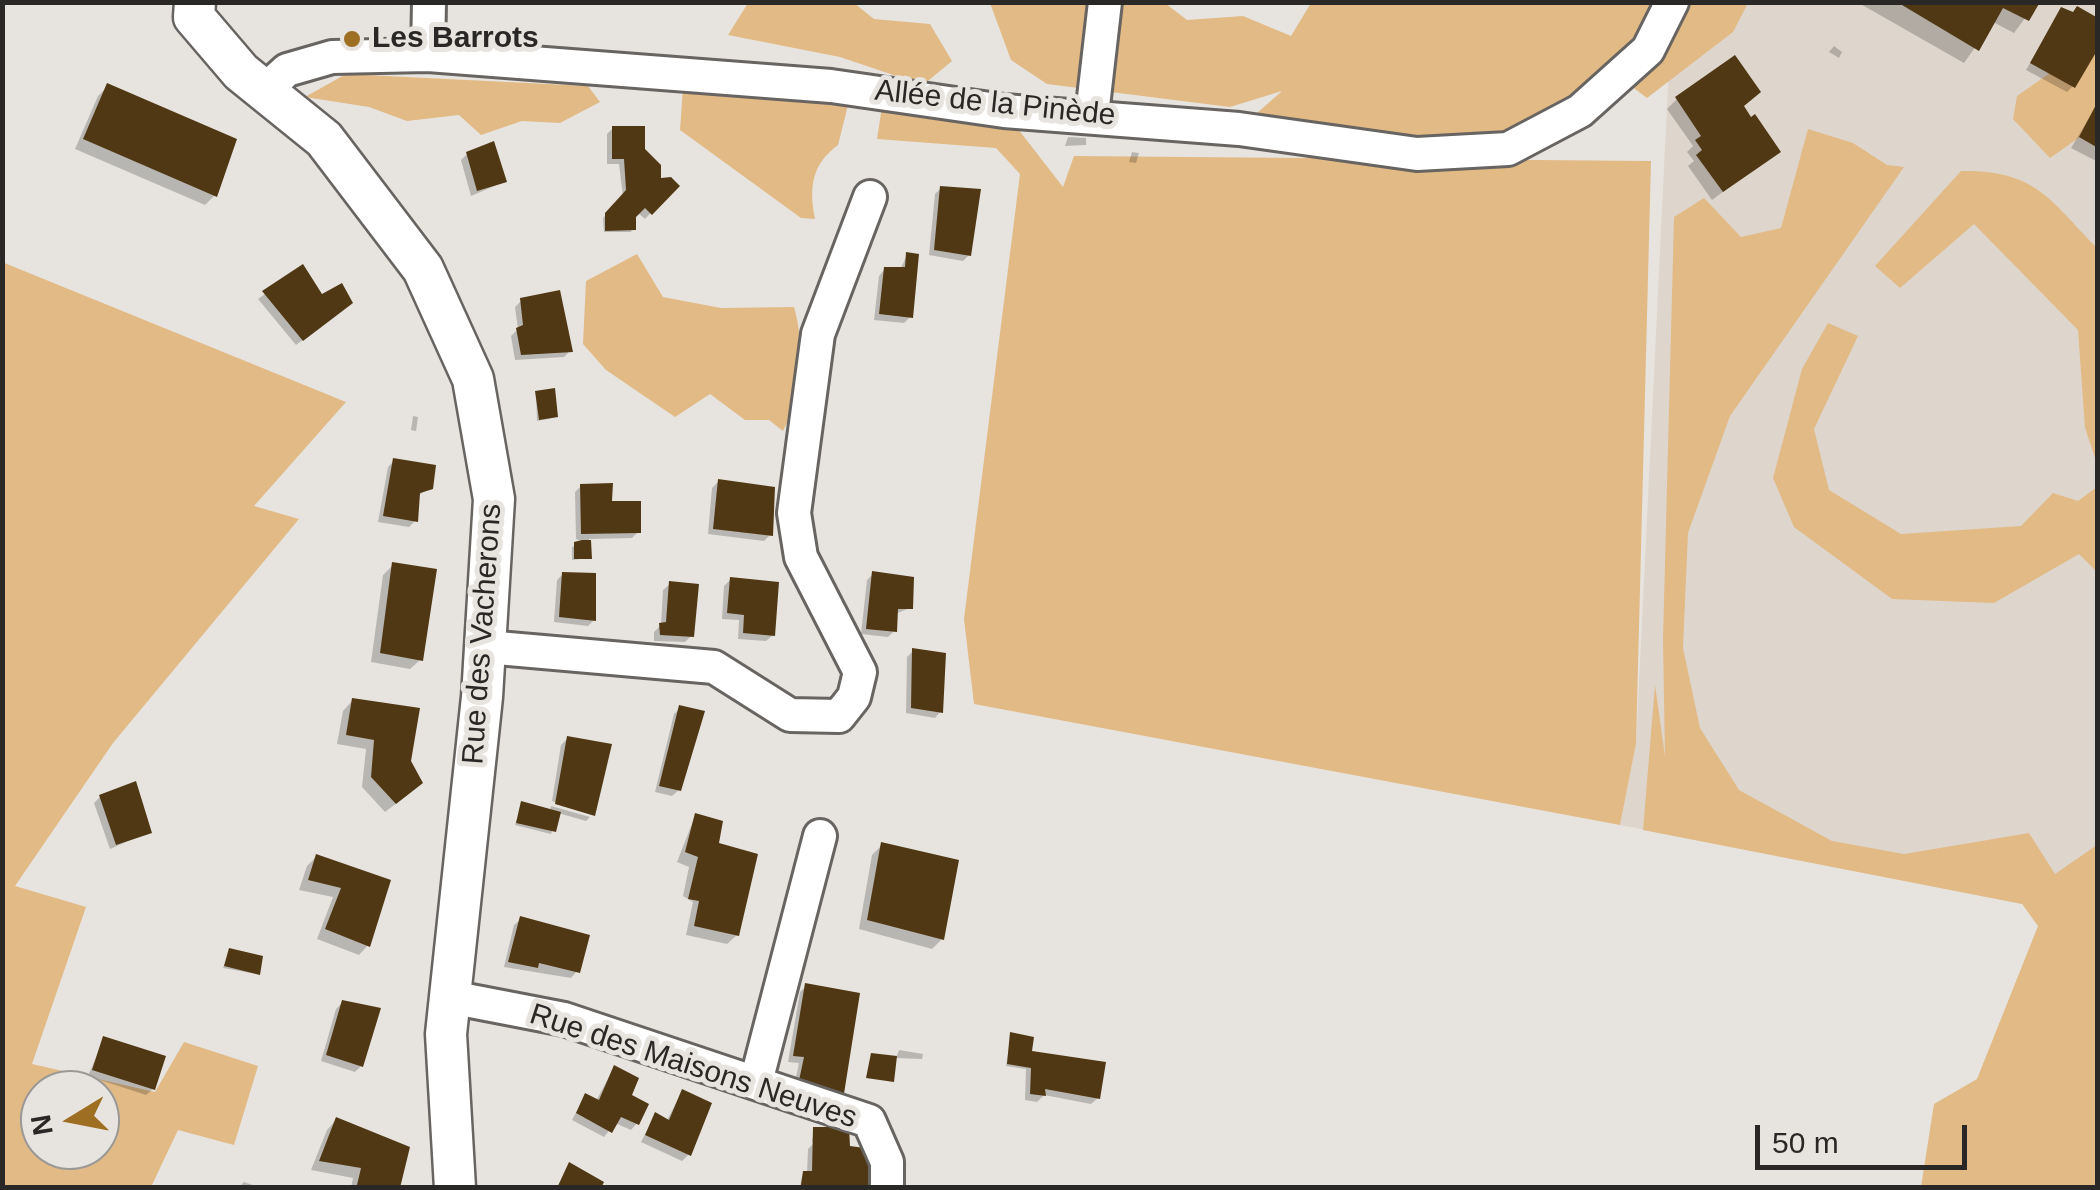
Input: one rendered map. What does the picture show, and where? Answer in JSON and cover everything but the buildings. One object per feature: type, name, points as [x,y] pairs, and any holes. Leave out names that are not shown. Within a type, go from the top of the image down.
[{"type":"street","name":"Rue des Vacherons","points":[[195,2],[194,17],[264,90],[324,139],[423,270],[472,380],[494,499],[486,647],[446,1034],[456,1188]]},
{"type":"street","points":[[428,55],[429,2]]},
{"type":"street","points":[[1092,115],[1104,2]]},
{"type":"street","name":"Allée de la Pinède","points":[[264,90],[287,70],[332,57],[428,55],[794,83],[1004,111],[1092,115],[1417,154],[1508,148],[1580,111],[1648,50],[1672,2]]},
{"type":"street","points":[[486,647],[714,668],[790,715],[839,716],[854,697],[860,672],[801,556],[794,512],[818,334],[870,197]]},
{"type":"street","points":[[756,1082],[820,836]]},
{"type":"street","name":"Rue des Maisons Neuves","points":[[450,997],[564,1019],[869,1121],[887,1162],[888,1188]]},
{"type":"shaded area","points":[[748,3],[854,3],[874,19],[930,24],[952,61],[923,85],[840,57],[728,35]]},
{"type":"shaded area","points":[[990,3],[1165,3],[1187,20],[1243,16],[1291,36],[1311,3],[1748,3],[1733,32],[1647,98],[1619,77],[1529,143],[1239,129],[1282,91],[1230,107],[1047,84],[1011,60]]},
{"type":"shaded area","points":[[1672,3],[2097,3],[2097,907],[2022,904],[1620,825],[1636,744]]},
{"type":"shaded area","points":[[2097,40],[2097,125],[2050,158],[2013,119],[2017,96]]},
{"type":"shaded area","points":[[684,73],[852,89],[838,145],[822,161],[814,178],[815,219],[801,218],[680,130]]},
{"type":"shaded area","points":[[346,74],[588,86],[600,102],[560,123],[522,121],[481,135],[459,115],[407,121],[369,107],[305,97]]},
{"type":"shaded area","points":[[884,94],[1004,111],[1063,187],[1074,156],[1651,161],[1636,744],[1620,825],[974,704],[964,619],[1020,174],[996,148],[877,139]]},
{"type":"shaded area","points":[[1808,129],[1853,143],[1887,165],[1904,167],[1730,416],[1688,533],[1683,648],[1700,728],[1739,790],[1832,841],[1904,854],[2029,833],[2055,874],[2097,845],[2097,1187],[1921,1187],[1934,1104],[1977,1079],[2038,926],[2022,904],[1643,830],[1655,685],[1665,756],[1663,639],[1674,217],[1704,198],[1741,237],[1781,228]]},
{"type":"shaded area","points":[[1961,171],[1986,172],[2024,182],[2053,202],[2097,248],[2097,464],[2085,428],[2078,330],[1974,224],[1900,288],[1875,266]]},
{"type":"shaded area","points":[[637,254],[663,297],[721,308],[794,307],[799,370],[794,402],[783,431],[769,420],[745,420],[710,394],[675,417],[606,370],[583,344],[586,281]]},
{"type":"shaded area","points":[[2,262],[346,402],[254,506],[299,519],[113,743],[15,886],[86,907],[32,1064],[58,1070],[20,1070],[20,1170],[120,1170],[120,1084],[155,1092],[184,1042],[258,1066],[234,1145],[178,1130],[151,1187],[3,1187]]},
{"type":"shaded area","points":[[1828,323],[1858,336],[1814,429],[1829,490],[1901,534],[2021,526],[2053,493],[2078,501],[2097,487],[2097,572],[2079,554],[1994,603],[1892,599],[1794,527],[1773,478],[1802,369]]},
{"type":"place","name":"Les Barrots","points":[[352,39]]}]
